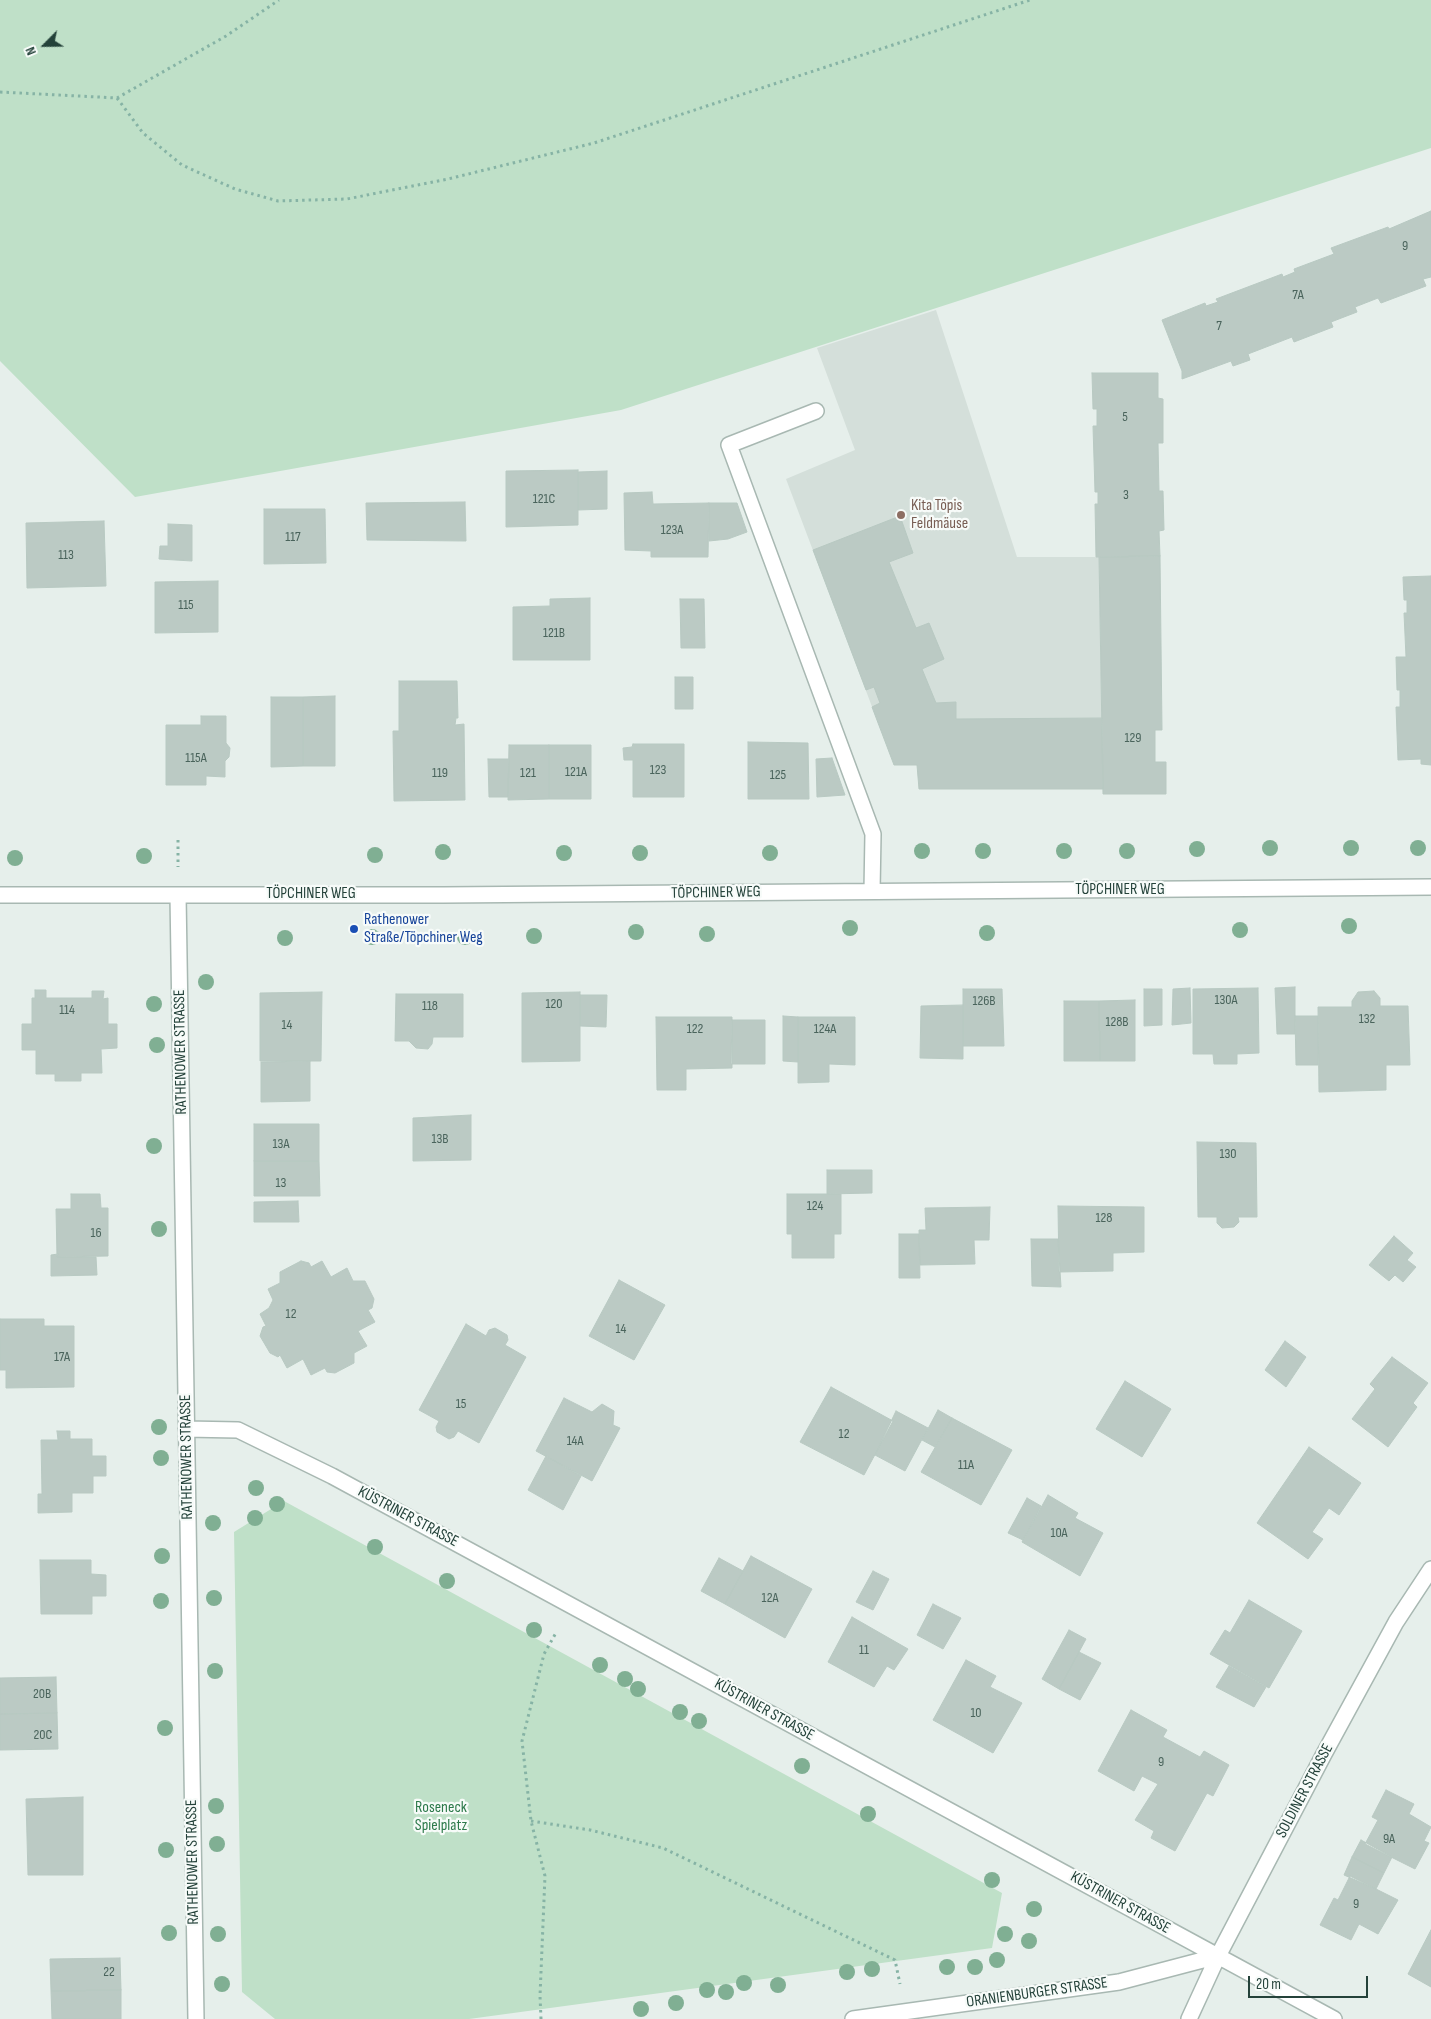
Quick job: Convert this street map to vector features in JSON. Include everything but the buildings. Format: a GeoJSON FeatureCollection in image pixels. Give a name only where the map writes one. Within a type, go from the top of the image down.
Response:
{"type":"FeatureCollection","features":[{"type":"Feature","properties":{"kind":"street"},"geometry":{"type":"LineString","coordinates":[[816,411],[729,445],[873,834],[872,891]]}},
{"type":"Feature","properties":{"kind":"street","name":"TÖPCHINER WEG"},"geometry":{"type":"LineString","coordinates":[[0,895],[1431,887]]}},
{"type":"Feature","properties":{"kind":"street","name":"RATHENOWER STRASSE"},"geometry":{"type":"LineString","coordinates":[[178,895],[196,2019]]}},
{"type":"Feature","properties":{"kind":"street","name":"KÜSTRINER STRASSE"},"geometry":{"type":"LineString","coordinates":[[186,1429],[238,1430],[332,1476],[1334,2019]]}},
{"type":"Feature","properties":{"kind":"street","name":"SOLDINER STRASSE"},"geometry":{"type":"LineString","coordinates":[[1189,2019],[1218,1956],[1396,1622],[1431,1569]]}},
{"type":"Feature","properties":{"kind":"street","name":"ORANIENBURGER STRASSE"},"geometry":{"type":"LineString","coordinates":[[853,2019],[1119,1982],[1218,1956]]}},
{"type":"Feature","properties":{"kind":"path"},"geometry":{"type":"LineString","coordinates":[[0,92],[117,98],[226,36],[279,0]]}},
{"type":"Feature","properties":{"kind":"path"},"geometry":{"type":"LineString","coordinates":[[117,98],[143,133],[182,165],[235,189],[278,201],[347,199],[448,179],[594,143],[1030,0]]}},
{"type":"Feature","properties":{"kind":"path"},"geometry":{"type":"LineString","coordinates":[[541,2019],[540,1996],[545,1876],[531,1821],[522,1741],[544,1654],[570,1605]]}},
{"type":"Feature","properties":{"kind":"path"},"geometry":{"type":"LineString","coordinates":[[531,1821],[590,1830],[663,1848],[895,1960],[906,2012]]}},
{"type":"Feature","properties":{"kind":"shaded area","name":"Kita Töpis Feldmäuse"},"geometry":{"type":"Polygon","coordinates":[[[936,310],[1017,557],[1099,557],[1103,789],[919,789],[917,765],[894,765],[786,479],[855,450],[817,348],[936,310]]]}},
{"type":"Feature","properties":{"kind":"green space"},"geometry":{"type":"Polygon","coordinates":[[[0,0],[1431,0],[1431,148],[621,410],[135,497],[0,361],[0,0]]]}},
{"type":"Feature","properties":{"kind":"green space","name":"Roseneck Spielplatz"},"geometry":{"type":"Polygon","coordinates":[[[284,1501],[1002,1893],[992,1948],[469,2019],[275,2019],[242,1992],[234,1532],[284,1501]]]}},
{"type":"Feature","properties":{"kind":"place","name":"Kita Töpis Feldmäuse"},"geometry":{"type":"Point","coordinates":[901,515]}},
{"type":"Feature","properties":{"kind":"place","name":"Rathenower Straße/Töpchiner Weg"},"geometry":{"type":"Point","coordinates":[354,929]}}]}
